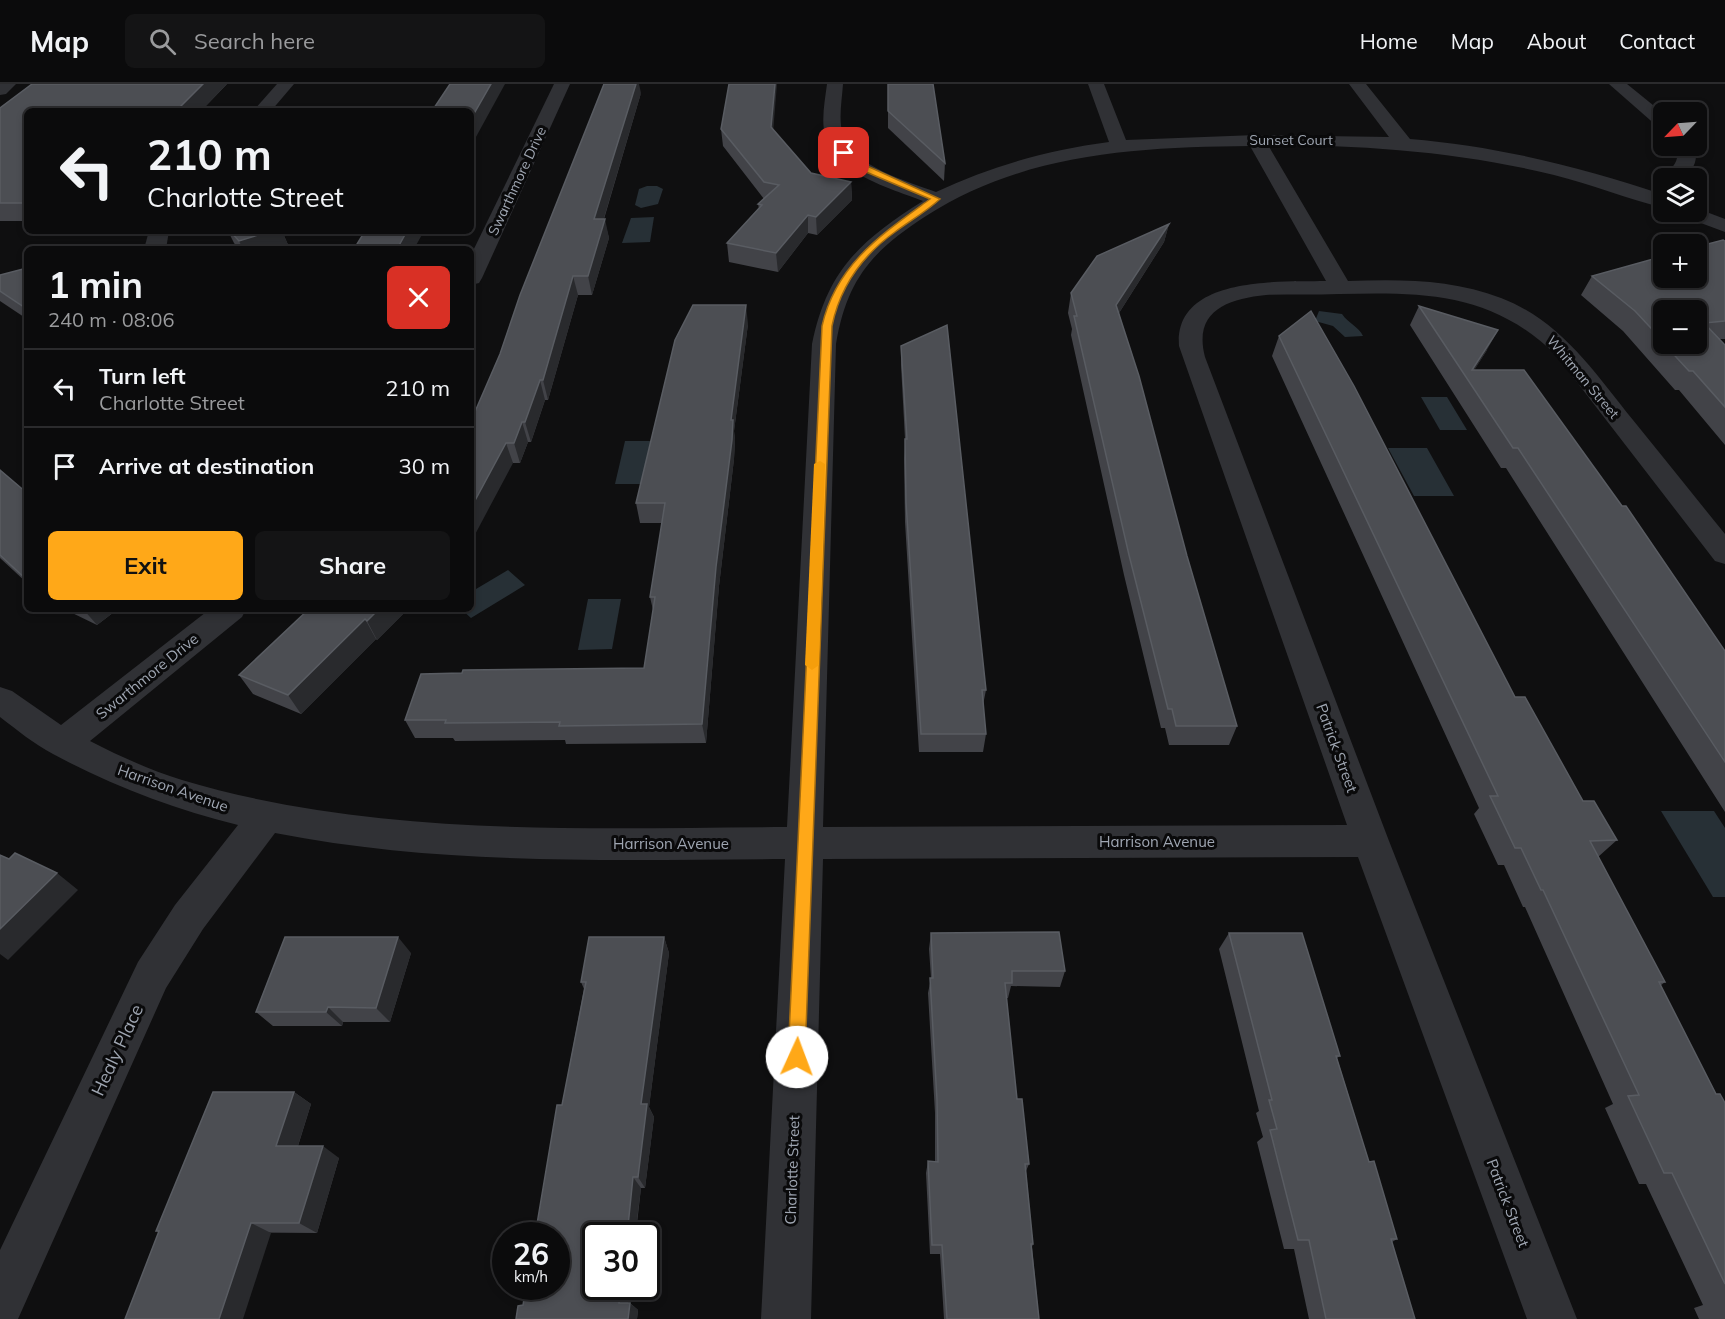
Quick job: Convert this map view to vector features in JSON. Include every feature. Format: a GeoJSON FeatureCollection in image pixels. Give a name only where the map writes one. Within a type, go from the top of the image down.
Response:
{"type":"FeatureCollection","features":[{"type":"Feature","properties":{"kind":"street"},"geometry":{"type":"LineString","coordinates":[[0,90],[8,84]]}},
{"type":"Feature","properties":{"kind":"street"},"geometry":{"type":"LineString","coordinates":[[265,108],[286,84]]}},
{"type":"Feature","properties":{"kind":"street","name":"Swarthmore Drive"},"geometry":{"type":"LineString","coordinates":[[474,272],[562,84]]}},
{"type":"Feature","properties":{"kind":"street"},"geometry":{"type":"LineString","coordinates":[[835,84],[835,139],[844,153],[862,167],[936,199]]}},
{"type":"Feature","properties":{"kind":"street"},"geometry":{"type":"LineString","coordinates":[[1095,84],[1119,144]]}},
{"type":"Feature","properties":{"kind":"street"},"geometry":{"type":"LineString","coordinates":[[1357,84],[1404,144]]}},
{"type":"Feature","properties":{"kind":"street"},"geometry":{"type":"LineString","coordinates":[[1617,84],[1653,114]]}},
{"type":"Feature","properties":{"kind":"street"},"geometry":{"type":"LineString","coordinates":[[1256,140],[1341,288]]}},
{"type":"Feature","properties":{"kind":"street","name":"Sunset Court"},"geometry":{"type":"LineString","coordinates":[[936,199],[975,181],[1028,162],[1083,149],[1168,141],[1256,140],[1359,140],[1404,144],[1518,162],[1653,194]]}},
{"type":"Feature","properties":{"kind":"street","name":"Charlotte Street"},"geometry":{"type":"LineString","coordinates":[[786,1319],[827,326],[832,304],[840,287],[860,260],[889,232],[936,199]]}},
{"type":"Feature","properties":{"kind":"street"},"geometry":{"type":"LineString","coordinates":[[1707,219],[1725,226]]}},
{"type":"Feature","properties":{"kind":"street","name":"Whitman Street"},"geometry":{"type":"LineString","coordinates":[[1341,288],[1423,289],[1461,294],[1491,302],[1535,325],[1564,350],[1725,554]]}},
{"type":"Feature","properties":{"kind":"street","name":"Patrick Street"},"geometry":{"type":"LineString","coordinates":[[1341,288],[1263,289],[1226,297],[1199,314],[1193,323],[1189,342],[1371,841],[1552,1319]]}},
{"type":"Feature","properties":{"kind":"street","name":"Swarthmore Drive"},"geometry":{"type":"LineString","coordinates":[[63,743],[227,612]]}},
{"type":"Feature","properties":{"kind":"street","name":"Harrison Avenue"},"geometry":{"type":"LineString","coordinates":[[0,700],[63,743],[115,769],[212,804],[267,816],[425,838],[545,844],[1371,841]]}},
{"type":"Feature","properties":{"kind":"street","name":"Healy Place"},"geometry":{"type":"LineString","coordinates":[[0,1304],[152,975],[189,917],[267,816]]}},
{"type":"Feature","properties":{"kind":"shaded area"},"geometry":{"type":"Polygon","coordinates":[[[657,186],[663,189],[658,204],[641,208],[635,205],[639,189],[657,186]]]}},
{"type":"Feature","properties":{"kind":"shaded area"},"geometry":{"type":"Polygon","coordinates":[[[654,217],[650,242],[622,243],[631,218],[654,217]]]}},
{"type":"Feature","properties":{"kind":"shaded area"},"geometry":{"type":"Polygon","coordinates":[[[1319,311],[1342,314],[1363,336],[1345,337],[1333,326],[1315,321],[1319,311]]]}},
{"type":"Feature","properties":{"kind":"shaded area"},"geometry":{"type":"Polygon","coordinates":[[[1421,397],[1447,397],[1467,430],[1440,430],[1421,397]]]}},
{"type":"Feature","properties":{"kind":"shaded area"},"geometry":{"type":"Polygon","coordinates":[[[625,441],[651,441],[641,484],[615,484],[625,441]]]}},
{"type":"Feature","properties":{"kind":"shaded area"},"geometry":{"type":"Polygon","coordinates":[[[1388,448],[1427,448],[1454,496],[1414,496],[1388,448]]]}},
{"type":"Feature","properties":{"kind":"shaded area"},"geometry":{"type":"Polygon","coordinates":[[[508,570],[525,585],[471,618],[464,612],[474,612],[474,590],[508,570]]]}},
{"type":"Feature","properties":{"kind":"shaded area"},"geometry":{"type":"Polygon","coordinates":[[[588,599],[621,599],[612,649],[578,650],[588,599]]]}},
{"type":"Feature","properties":{"kind":"shaded area"},"geometry":{"type":"Polygon","coordinates":[[[1661,811],[1714,811],[1725,828],[1725,897],[1713,897],[1661,811]]]}},
{"type":"Feature","properties":{"kind":"building"},"geometry":{"type":"Polygon","coordinates":[[[32,84],[203,84],[179,108],[24,108],[24,203],[0,203],[0,108],[32,84]]]}},
{"type":"Feature","properties":{"kind":"building"},"geometry":{"type":"Polygon","coordinates":[[[450,84],[491,84],[474,114],[474,108],[434,108],[450,84]]]}},
{"type":"Feature","properties":{"kind":"building"},"geometry":{"type":"Polygon","coordinates":[[[604,84],[636,84],[594,219],[605,219],[588,276],[573,276],[543,380],[540,380],[525,422],[522,422],[514,443],[506,443],[474,502],[474,414],[500,354],[520,295],[604,84]]]}},
{"type":"Feature","properties":{"kind":"building"},"geometry":{"type":"Polygon","coordinates":[[[729,84],[775,84],[771,127],[811,173],[851,182],[816,217],[808,215],[776,253],[727,243],[762,205],[758,204],[779,185],[764,182],[721,129],[729,84]]]}},
{"type":"Feature","properties":{"kind":"building"},"geometry":{"type":"Polygon","coordinates":[[[888,84],[933,84],[945,163],[888,111],[888,84]]]}},
{"type":"Feature","properties":{"kind":"building"},"geometry":{"type":"Polygon","coordinates":[[[1169,224],[1116,305],[1139,376],[1187,556],[1237,726],[1176,726],[1172,709],[1168,709],[1129,555],[1074,316],[1077,316],[1071,293],[1097,256],[1169,224]]]}},
{"type":"Feature","properties":{"kind":"building"},"geometry":{"type":"Polygon","coordinates":[[[233,234],[261,234],[239,241],[233,234]]]}},
{"type":"Feature","properties":{"kind":"building"},"geometry":{"type":"Polygon","coordinates":[[[363,234],[405,234],[399,246],[356,246],[363,234]]]}},
{"type":"Feature","properties":{"kind":"building"},"geometry":{"type":"Polygon","coordinates":[[[1725,241],[1725,321],[1707,323],[1707,300],[1653,300],[1653,330],[1635,311],[1592,276],[1653,259],[1653,288],[1707,288],[1707,244],[1725,241]]]}},
{"type":"Feature","properties":{"kind":"building"},"geometry":{"type":"Polygon","coordinates":[[[24,269],[24,307],[0,291],[0,275],[24,269]]]}},
{"type":"Feature","properties":{"kind":"building"},"geometry":{"type":"Polygon","coordinates":[[[693,305],[746,305],[731,420],[733,420],[732,440],[716,567],[702,724],[559,726],[560,722],[445,723],[446,720],[405,720],[421,674],[462,673],[463,670],[644,668],[655,597],[650,597],[665,503],[636,503],[675,340],[693,305]]]}},
{"type":"Feature","properties":{"kind":"building"},"geometry":{"type":"Polygon","coordinates":[[[1419,306],[1498,330],[1472,370],[1524,370],[1622,506],[1626,506],[1725,651],[1725,762],[1518,448],[1513,448],[1419,306]]]}},
{"type":"Feature","properties":{"kind":"building"},"geometry":{"type":"Polygon","coordinates":[[[1311,311],[1354,386],[1515,697],[1525,697],[1583,801],[1594,801],[1617,840],[1590,841],[1665,982],[1659,982],[1716,1094],[1720,1094],[1725,1103],[1725,1284],[1672,1173],[1664,1173],[1628,1096],[1639,1095],[1543,890],[1521,848],[1515,848],[1490,796],[1498,796],[1279,336],[1311,311]]]}},
{"type":"Feature","properties":{"kind":"building"},"geometry":{"type":"Polygon","coordinates":[[[947,325],[986,690],[982,690],[986,734],[921,734],[906,502],[905,439],[907,439],[901,346],[947,325]]]}},
{"type":"Feature","properties":{"kind":"building"},"geometry":{"type":"Polygon","coordinates":[[[1707,326],[1725,345],[1725,407],[1693,371],[1689,371],[1673,354],[1707,354],[1707,326]]]}},
{"type":"Feature","properties":{"kind":"building"},"geometry":{"type":"Polygon","coordinates":[[[0,470],[24,490],[24,577],[0,555],[0,470]]]}},
{"type":"Feature","properties":{"kind":"building"},"geometry":{"type":"Polygon","coordinates":[[[306,612],[376,612],[367,621],[365,619],[288,695],[239,675],[306,612]]]}},
{"type":"Feature","properties":{"kind":"building"},"geometry":{"type":"Polygon","coordinates":[[[15,853],[57,873],[0,929],[0,855],[9,859],[15,853]]]}},
{"type":"Feature","properties":{"kind":"building"},"geometry":{"type":"Polygon","coordinates":[[[1059,932],[1065,971],[1012,971],[1012,983],[1005,983],[1017,1099],[1022,1099],[1029,1164],[1025,1164],[1039,1319],[947,1319],[942,1245],[932,1245],[928,1161],[938,1162],[930,978],[933,978],[931,933],[1059,932]]]}},
{"type":"Feature","properties":{"kind":"building"},"geometry":{"type":"Polygon","coordinates":[[[1229,933],[1302,933],[1340,1056],[1336,1056],[1369,1162],[1374,1161],[1397,1239],[1391,1239],[1415,1319],[1326,1319],[1309,1240],[1298,1240],[1270,1130],[1277,1129],[1269,1100],[1272,1100],[1229,933]]]}},
{"type":"Feature","properties":{"kind":"building"},"geometry":{"type":"Polygon","coordinates":[[[285,937],[398,937],[376,1008],[328,1007],[326,1012],[256,1012],[285,937]]]}},
{"type":"Feature","properties":{"kind":"building"},"geometry":{"type":"Polygon","coordinates":[[[589,937],[664,937],[641,1104],[647,1104],[638,1177],[633,1177],[628,1222],[582,1222],[582,1300],[619,1300],[619,1303],[630,1303],[628,1319],[516,1319],[518,1306],[523,1305],[524,1300],[570,1300],[570,1222],[537,1222],[557,1105],[562,1105],[586,982],[581,982],[589,937]]]}},
{"type":"Feature","properties":{"kind":"building"},"geometry":{"type":"Polygon","coordinates":[[[213,1092],[294,1092],[276,1146],[323,1146],[299,1223],[251,1223],[219,1319],[125,1319],[159,1231],[156,1231],[213,1092]]]}},
{"type":"Feature","properties":{"kind":"slow traffic"},"geometry":{"type":"LineString","coordinates":[[812,665],[820,464]]}},
{"type":"Feature","properties":{"kind":"route"},"geometry":{"type":"LineString","coordinates":[[797,1057],[824,344],[832,304],[850,272],[889,232],[936,199],[862,167],[844,153]]}}]}
